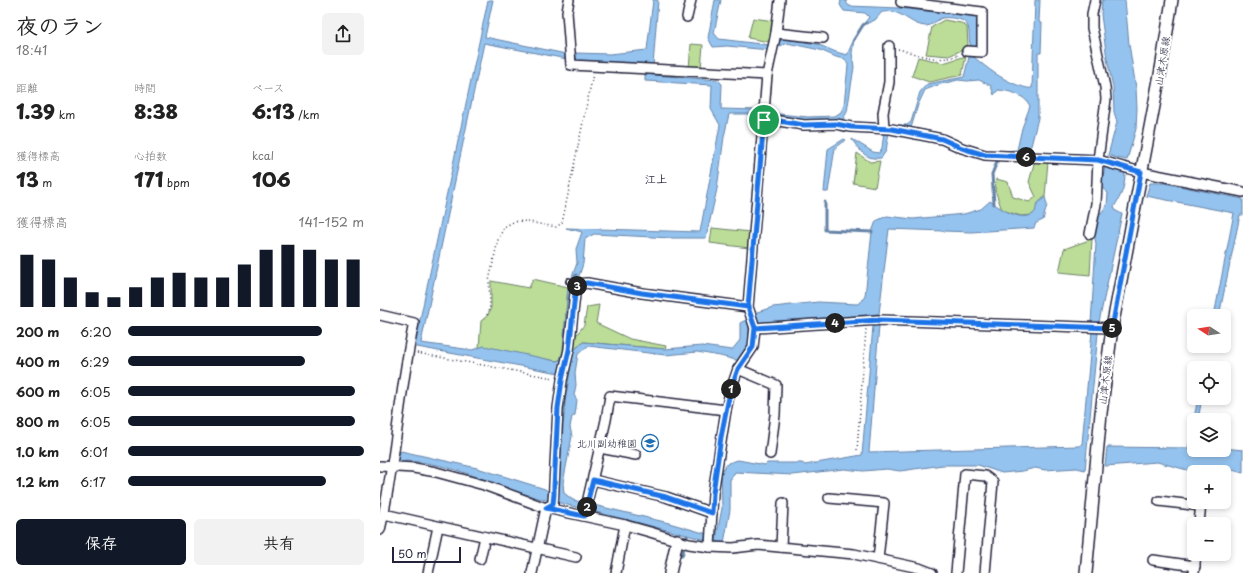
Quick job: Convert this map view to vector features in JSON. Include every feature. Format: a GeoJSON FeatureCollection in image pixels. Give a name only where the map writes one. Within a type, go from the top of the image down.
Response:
{"type":"FeatureCollection","features":[{"type":"Feature","properties":{"kind":"street"},"geometry":{"type":"LineString","coordinates":[[569,0],[568,12],[571,65],[767,75]]}},
{"type":"Feature","properties":{"kind":"street"},"geometry":{"type":"LineString","coordinates":[[687,17],[691,0]]}},
{"type":"Feature","properties":{"kind":"street"},"geometry":{"type":"LineString","coordinates":[[711,541],[713,493],[726,410],[730,392],[738,369],[753,347],[751,318],[767,75],[774,42],[780,0]]}},
{"type":"Feature","properties":{"kind":"street"},"geometry":{"type":"LineString","coordinates":[[902,0],[902,2],[982,12],[982,52],[971,51]]}},
{"type":"Feature","properties":{"kind":"street"},"geometry":{"type":"LineString","coordinates":[[1090,234],[1096,204],[1098,160],[1106,87],[1092,28],[1092,14],[1095,0]]}},
{"type":"Feature","properties":{"kind":"street","name":"山津木原線"},"geometry":{"type":"LineString","coordinates":[[1086,573],[1101,413],[1107,328],[1141,172],[1161,69],[1172,0]]}},
{"type":"Feature","properties":{"kind":"street"},"geometry":{"type":"LineString","coordinates":[[774,42],[823,38]]}},
{"type":"Feature","properties":{"kind":"street"},"geometry":{"type":"LineString","coordinates":[[888,129],[883,113],[889,82],[890,46]]}},
{"type":"Feature","properties":{"kind":"street"},"geometry":{"type":"LineString","coordinates":[[764,120],[804,125],[836,124],[851,127],[888,129],[942,139],[962,148],[985,155],[1098,160],[1141,172],[1243,192]]}},
{"type":"Feature","properties":{"kind":"street"},"geometry":{"type":"LineString","coordinates":[[532,573],[537,549],[554,494],[558,408],[562,380],[566,366],[575,294],[574,283],[587,283],[642,293],[751,318],[873,320],[1107,328]]}},
{"type":"Feature","properties":{"kind":"street"},"geometry":{"type":"LineString","coordinates":[[380,315],[414,322],[408,351],[393,464],[380,530]]}},
{"type":"Feature","properties":{"kind":"street"},"geometry":{"type":"LineString","coordinates":[[738,369],[776,385],[775,415],[770,454]]}},
{"type":"Feature","properties":{"kind":"street"},"geometry":{"type":"LineString","coordinates":[[585,515],[610,396],[726,410]]}},
{"type":"Feature","properties":{"kind":"street"},"geometry":{"type":"LineString","coordinates":[[600,448],[636,455]]}},
{"type":"Feature","properties":{"kind":"street"},"geometry":{"type":"LineString","coordinates":[[380,466],[393,464],[436,472],[484,485],[550,506],[625,525],[682,542],[711,541],[733,548],[758,545],[854,554],[919,568],[932,573]]}},
{"type":"Feature","properties":{"kind":"street"},"geometry":{"type":"LineString","coordinates":[[956,573],[965,474],[985,476],[993,482],[985,573]]}},
{"type":"Feature","properties":{"kind":"street"},"geometry":{"type":"LineString","coordinates":[[593,480],[666,497],[712,513]]}},
{"type":"Feature","properties":{"kind":"street"},"geometry":{"type":"LineString","coordinates":[[829,498],[884,503],[878,559]]}},
{"type":"Feature","properties":{"kind":"street"},"geometry":{"type":"LineString","coordinates":[[1159,501],[1187,503]]}},
{"type":"Feature","properties":{"kind":"street"},"geometry":{"type":"LineString","coordinates":[[781,547],[783,502]]}},
{"type":"Feature","properties":{"kind":"street"},"geometry":{"type":"LineString","coordinates":[[384,514],[576,557]]}},
{"type":"Feature","properties":{"kind":"street"},"geometry":{"type":"LineString","coordinates":[[616,573],[625,525]]}},
{"type":"Feature","properties":{"kind":"street"},"geometry":{"type":"LineString","coordinates":[[428,573],[438,527]]}},
{"type":"Feature","properties":{"kind":"street"},"geometry":{"type":"LineString","coordinates":[[480,559],[485,537]]}},
{"type":"Feature","properties":{"kind":"street"},"geometry":{"type":"LineString","coordinates":[[670,573],[682,542]]}},
{"type":"Feature","properties":{"kind":"street"},"geometry":{"type":"LineString","coordinates":[[1153,560],[1194,569]]}},
{"type":"Feature","properties":{"kind":"path"},"geometry":{"type":"LineString","coordinates":[[890,46],[933,59],[952,58],[971,51]]}},
{"type":"Feature","properties":{"kind":"path"},"geometry":{"type":"LineString","coordinates":[[486,315],[490,306],[489,281],[498,240],[504,227],[513,222],[523,221],[556,227],[562,223],[595,67]]}},
{"type":"Feature","properties":{"kind":"path"},"geometry":{"type":"LineString","coordinates":[[857,450],[873,320]]}},
{"type":"Feature","properties":{"kind":"path"},"geometry":{"type":"LineString","coordinates":[[408,351],[562,380]]}},
{"type":"Feature","properties":{"kind":"green space"},"geometry":{"type":"Polygon","coordinates":[[[753,18],[774,21],[769,42],[748,38],[753,18]]]}},
{"type":"Feature","properties":{"kind":"green space"},"geometry":{"type":"Polygon","coordinates":[[[944,20],[961,23],[967,27],[968,47],[949,56],[926,54],[932,27],[944,20]]]}},
{"type":"Feature","properties":{"kind":"green space"},"geometry":{"type":"Polygon","coordinates":[[[691,44],[703,45],[701,69],[689,68],[691,44]]]}},
{"type":"Feature","properties":{"kind":"green space"},"geometry":{"type":"Polygon","coordinates":[[[966,56],[962,75],[929,82],[912,76],[918,57],[943,63],[966,56]]]}},
{"type":"Feature","properties":{"kind":"green space"},"geometry":{"type":"Polygon","coordinates":[[[857,153],[870,162],[880,161],[875,187],[853,183],[857,153]]]}},
{"type":"Feature","properties":{"kind":"green space"},"geometry":{"type":"Polygon","coordinates":[[[1035,160],[1048,161],[1045,197],[1037,204],[1036,211],[1032,215],[1021,216],[1002,210],[995,190],[996,179],[1008,182],[1013,197],[1029,202],[1036,197],[1029,182],[1035,160]]]}},
{"type":"Feature","properties":{"kind":"green space"},"geometry":{"type":"Polygon","coordinates":[[[712,228],[751,232],[749,248],[710,243],[712,228]]]}},
{"type":"Feature","properties":{"kind":"green space"},"geometry":{"type":"Polygon","coordinates":[[[1092,239],[1090,275],[1059,272],[1064,249],[1092,239]]]}},
{"type":"Feature","properties":{"kind":"green space"},"geometry":{"type":"Polygon","coordinates":[[[533,279],[568,287],[563,351],[560,360],[556,361],[479,348],[481,321],[488,315],[491,307],[491,281],[529,288],[533,279]]]}},
{"type":"Feature","properties":{"kind":"green space"},"geometry":{"type":"Polygon","coordinates":[[[599,305],[596,323],[630,339],[666,346],[665,349],[583,342],[573,351],[574,338],[584,325],[587,307],[599,305]]]}},
{"type":"Feature","properties":{"kind":"water"},"geometry":{"type":"Polygon","coordinates":[[[488,0],[493,0],[485,37],[566,54],[567,59],[484,43],[421,343],[472,350],[484,346],[556,361],[560,360],[563,351],[568,287],[573,287],[562,368],[559,373],[417,347],[415,343],[488,0]]]}},
{"type":"Feature","properties":{"kind":"water"},"geometry":{"type":"Polygon","coordinates":[[[653,0],[658,0],[653,66],[646,64],[577,61],[575,53],[610,54],[647,50],[653,0]]]}},
{"type":"Feature","properties":{"kind":"water"},"geometry":{"type":"Polygon","coordinates":[[[715,0],[721,0],[714,33],[719,39],[769,45],[769,50],[727,46],[713,47],[708,38],[715,0]]]}},
{"type":"Feature","properties":{"kind":"water"},"geometry":{"type":"Polygon","coordinates":[[[841,0],[847,0],[846,2],[849,6],[899,8],[972,16],[977,19],[978,44],[973,49],[970,42],[968,27],[959,19],[942,18],[930,25],[925,26],[917,24],[894,12],[882,12],[875,20],[863,25],[869,17],[865,13],[844,11],[840,5],[841,0]]]}},
{"type":"Feature","properties":{"kind":"water"},"geometry":{"type":"Polygon","coordinates":[[[1035,0],[1040,0],[1039,22],[1042,23],[1041,53],[1038,53],[1038,118],[1031,146],[1023,153],[999,153],[1002,151],[1017,150],[1022,128],[1030,106],[1024,99],[1012,92],[998,90],[994,95],[991,86],[979,80],[958,80],[925,90],[918,105],[911,128],[887,125],[907,125],[911,122],[920,92],[927,84],[964,77],[969,57],[974,57],[994,73],[1017,85],[1032,88],[1035,0]]]}},
{"type":"Feature","properties":{"kind":"water"},"geometry":{"type":"Polygon","coordinates":[[[1102,0],[1125,0],[1129,44],[1136,88],[1137,108],[1136,129],[1127,160],[1108,155],[1117,122],[1114,112],[1113,87],[1107,59],[1101,15],[1102,0]]]}},
{"type":"Feature","properties":{"kind":"water"},"geometry":{"type":"Polygon","coordinates":[[[785,39],[817,44],[847,55],[854,39],[852,53],[854,67],[847,112],[842,121],[807,122],[760,114],[729,114],[724,137],[717,189],[706,238],[672,238],[594,234],[585,239],[583,264],[578,279],[572,277],[577,263],[576,249],[582,232],[566,228],[700,232],[720,125],[711,109],[712,85],[645,81],[645,73],[653,75],[718,80],[722,84],[721,109],[759,110],[770,113],[808,117],[835,116],[841,112],[844,105],[848,65],[845,59],[820,50],[787,43],[778,47],[779,41],[785,39]]]}},
{"type":"Feature","properties":{"kind":"water"},"geometry":{"type":"Polygon","coordinates":[[[884,132],[889,132],[886,151],[881,158],[871,158],[867,156],[852,140],[873,152],[879,153],[882,148],[884,132]]]}},
{"type":"Feature","properties":{"kind":"water"},"geometry":{"type":"Polygon","coordinates":[[[844,139],[846,140],[835,148],[828,192],[824,192],[828,149],[844,139]]]}},
{"type":"Feature","properties":{"kind":"water"},"geometry":{"type":"Polygon","coordinates":[[[1105,166],[1125,172],[1122,190],[1114,207],[1116,211],[1122,214],[1099,322],[1091,323],[1096,244],[1094,233],[1098,217],[1107,205],[1108,193],[1101,187],[1105,166]]]}},
{"type":"Feature","properties":{"kind":"water"},"geometry":{"type":"Polygon","coordinates":[[[1150,183],[1164,183],[1243,199],[1243,215],[1240,215],[1220,309],[1215,309],[1234,213],[1146,196],[1150,183]]]}},
{"type":"Feature","properties":{"kind":"water"},"geometry":{"type":"Polygon","coordinates":[[[1045,197],[1047,205],[1043,220],[1036,223],[1034,228],[971,232],[889,229],[879,314],[758,323],[755,318],[754,313],[773,307],[818,302],[857,304],[861,302],[865,296],[872,232],[876,221],[887,216],[913,219],[964,214],[981,209],[990,201],[1010,213],[1028,216],[1034,213],[1037,204],[1045,197]]]}},
{"type":"Feature","properties":{"kind":"water"},"geometry":{"type":"Polygon","coordinates":[[[748,319],[749,346],[740,361],[697,352],[666,355],[588,346],[578,354],[574,395],[577,400],[575,415],[572,417],[570,427],[572,436],[563,483],[564,493],[573,500],[669,523],[707,534],[706,540],[556,502],[565,402],[573,351],[583,342],[665,349],[702,346],[732,350],[740,340],[740,323],[748,319]]]}},
{"type":"Feature","properties":{"kind":"water"},"geometry":{"type":"Polygon","coordinates":[[[873,326],[879,326],[869,452],[1079,446],[1082,444],[1092,331],[1098,333],[1085,470],[1077,468],[1045,470],[1035,468],[1002,473],[978,465],[943,465],[900,471],[887,469],[863,471],[844,469],[793,475],[735,472],[730,480],[730,510],[724,543],[718,542],[716,539],[722,508],[721,472],[728,463],[738,460],[765,465],[767,463],[802,463],[805,465],[862,455],[873,326]]]}},
{"type":"Feature","properties":{"kind":"water"},"geometry":{"type":"Polygon","coordinates":[[[1197,405],[1201,405],[1199,413],[1195,413],[1197,405]]]}},
{"type":"Feature","properties":{"kind":"water"},"geometry":{"type":"Polygon","coordinates":[[[1107,447],[1187,448],[1187,457],[1231,457],[1231,449],[1243,450],[1243,473],[1231,470],[1231,465],[1187,465],[1187,470],[1157,462],[1105,466],[1107,447]]]}},
{"type":"Feature","properties":{"kind":"water"},"geometry":{"type":"Polygon","coordinates":[[[401,451],[477,468],[545,489],[551,494],[550,501],[531,496],[457,470],[419,462],[399,461],[398,456],[401,451]]]}},
{"type":"Feature","properties":{"kind":"waterway"},"geometry":{"type":"LineString","coordinates":[[853,41],[863,25],[866,23]]}},
{"type":"Feature","properties":{"kind":"waterway"},"geometry":{"type":"LineString","coordinates":[[994,204],[992,174],[999,157]]}},
{"type":"Feature","properties":{"kind":"waterway"},"geometry":{"type":"LineString","coordinates":[[825,202],[825,230],[872,232]]}},
{"type":"Feature","properties":{"kind":"waterway"},"geometry":{"type":"LineString","coordinates":[[570,290],[576,275]]}},
{"type":"Feature","properties":{"kind":"waterway"},"geometry":{"type":"LineString","coordinates":[[876,315],[876,325]]}},
{"type":"Feature","properties":{"kind":"waterway"},"geometry":{"type":"LineString","coordinates":[[682,556],[687,536]]}},
{"type":"Feature","properties":{"kind":"place","name":"北川副幼稚園"},"geometry":{"type":"Point","coordinates":[650,443]}},
{"type":"Feature","properties":{"kind":"district","name":"江上"},"geometry":{"type":"Point","coordinates":[656,179]}},
{"type":"Feature","properties":{"kind":"route"},"geometry":{"type":"LineString","coordinates":[[764,120],[748,307],[755,328],[753,347],[738,369],[730,392],[721,437],[713,493],[712,513],[666,497],[593,480],[584,516],[546,508],[553,504],[558,408],[562,380],[566,369],[575,294],[578,284],[587,283],[642,293],[748,307],[752,322],[755,328],[879,320],[1112,328],[1141,172],[1098,160],[985,155],[962,148],[942,139],[892,129],[851,127],[836,124],[804,125],[764,120]]}}]}
